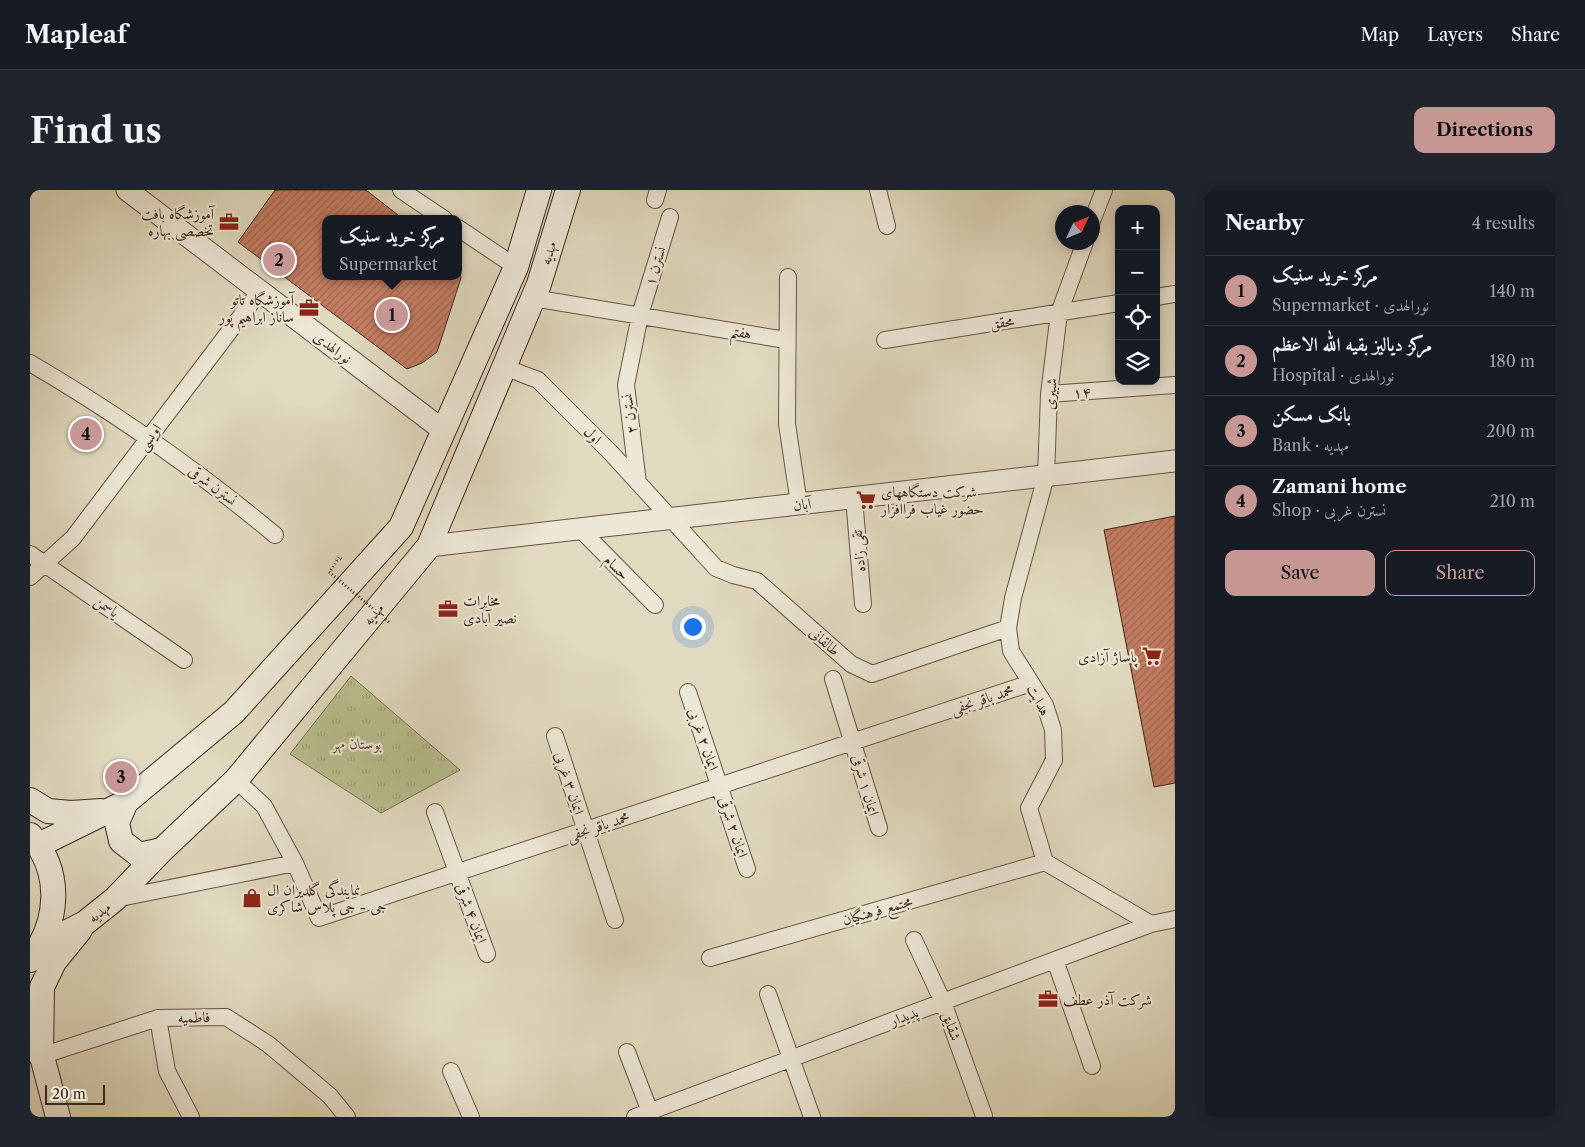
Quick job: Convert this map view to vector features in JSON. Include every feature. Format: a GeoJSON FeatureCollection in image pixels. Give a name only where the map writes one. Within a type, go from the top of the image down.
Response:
{"type":"FeatureCollection","features":[{"type":"Feature","properties":{"kind":"main road","name":"مهدیه"},"geometry":{"type":"LineString","coordinates":[[34,840],[118,806],[234,712],[401,527],[516,267],[539,190]]}},
{"type":"Feature","properties":{"kind":"main road","name":"مهدیه"},"geometry":{"type":"LineString","coordinates":[[36,952],[85,923],[115,899],[162,850],[236,780],[429,546],[533,298],[568,190]]}},
{"type":"Feature","properties":{"kind":"main road"},"geometry":{"type":"LineString","coordinates":[[30,800],[48,811],[71,813],[118,806],[117,823],[121,841],[139,855],[162,850]]}},
{"type":"Feature","properties":{"kind":"main road"},"geometry":{"type":"LineString","coordinates":[[34,840],[50,869],[54,895],[52,921],[36,952]]}},
{"type":"Feature","properties":{"kind":"main road"},"geometry":{"type":"LineString","coordinates":[[41,1056],[42,987],[54,962],[85,923]]}},
{"type":"Feature","properties":{"kind":"main road"},"geometry":{"type":"LineString","coordinates":[[30,991],[41,1056],[58,1117]]}},
{"type":"Feature","properties":{"kind":"street","name":"نورالهدی"},"geometry":{"type":"LineString","coordinates":[[127,190],[444,431]]}},
{"type":"Feature","properties":{"kind":"street"},"geometry":{"type":"LineString","coordinates":[[402,190],[438,215]]}},
{"type":"Feature","properties":{"kind":"street"},"geometry":{"type":"LineString","coordinates":[[878,190],[887,226]]}},
{"type":"Feature","properties":{"kind":"street"},"geometry":{"type":"LineString","coordinates":[[1098,205],[1104,190]]}},
{"type":"Feature","properties":{"kind":"street","name":"نسترن ۱"},"geometry":{"type":"LineString","coordinates":[[640,315],[670,217]]}},
{"type":"Feature","properties":{"kind":"street"},"geometry":{"type":"LineString","coordinates":[[462,231],[516,267]]}},
{"type":"Feature","properties":{"kind":"street","name":"شبیری"},"geometry":{"type":"LineString","coordinates":[[1046,476],[1049,394],[1059,313],[1082,250]]}},
{"type":"Feature","properties":{"kind":"street"},"geometry":{"type":"LineString","coordinates":[[788,277],[786,340],[787,424],[799,504]]}},
{"type":"Feature","properties":{"kind":"street","name":"اویسی"},"geometry":{"type":"LineString","coordinates":[[30,577],[73,538],[260,290]]}},
{"type":"Feature","properties":{"kind":"street"},"geometry":{"type":"LineString","coordinates":[[1160,296],[1175,294]]}},
{"type":"Feature","properties":{"kind":"street","name":"هفتم"},"geometry":{"type":"LineString","coordinates":[[533,298],[786,340]]}},
{"type":"Feature","properties":{"kind":"street","name":"محقق"},"geometry":{"type":"LineString","coordinates":[[885,340],[1115,304]]}},
{"type":"Feature","properties":{"kind":"street","name":"نسترن ۲"},"geometry":{"type":"LineString","coordinates":[[638,483],[626,386],[640,315]]}},
{"type":"Feature","properties":{"kind":"street","name":"نسترن شرقی"},"geometry":{"type":"LineString","coordinates":[[30,363],[93,400],[149,437],[275,535]]}},
{"type":"Feature","properties":{"kind":"street","name":"اول"},"geometry":{"type":"LineString","coordinates":[[504,367],[538,380],[638,483],[670,519]]}},
{"type":"Feature","properties":{"kind":"street","name":"۱۴"},"geometry":{"type":"LineString","coordinates":[[1049,394],[1175,385]]}},
{"type":"Feature","properties":{"kind":"street","name":"آبان"},"geometry":{"type":"LineString","coordinates":[[429,546],[1175,461]]}},
{"type":"Feature","properties":{"kind":"street","name":"هدایت"},"geometry":{"type":"LineString","coordinates":[[1045,862],[1029,808],[1054,760],[1054,730],[1045,705],[1011,651],[1008,628],[1013,598],[1046,476]]}},
{"type":"Feature","properties":{"kind":"street","name":"تقی زاده"},"geometry":{"type":"LineString","coordinates":[[854,498],[863,604]]}},
{"type":"Feature","properties":{"kind":"street","name":"طالقانی"},"geometry":{"type":"LineString","coordinates":[[670,519],[716,568],[757,581],[851,664],[872,674],[1008,628]]}},
{"type":"Feature","properties":{"kind":"street","name":"حسام"},"geometry":{"type":"LineString","coordinates":[[580,529],[655,605]]}},
{"type":"Feature","properties":{"kind":"street","name":"یاسمن"},"geometry":{"type":"LineString","coordinates":[[30,554],[184,660]]}},
{"type":"Feature","properties":{"kind":"street","name":"ایمان ۱ شرقی"},"geometry":{"type":"LineString","coordinates":[[833,679],[879,828]]}},
{"type":"Feature","properties":{"kind":"street","name":"محمد باقر نجفی"},"geometry":{"type":"LineString","coordinates":[[236,780],[264,806],[296,863],[319,918],[1031,683]]}},
{"type":"Feature","properties":{"kind":"street","name":"ایمان ۲ غربی"},"geometry":{"type":"LineString","coordinates":[[688,692],[720,785]]}},
{"type":"Feature","properties":{"kind":"street","name":"ایمان ۳ غربی"},"geometry":{"type":"LineString","coordinates":[[555,736],[615,920]]}},
{"type":"Feature","properties":{"kind":"street","name":"ایمان ۲ شرقی"},"geometry":{"type":"LineString","coordinates":[[720,785],[747,869]]}},
{"type":"Feature","properties":{"kind":"street","name":"ایمان ۴ شرقی"},"geometry":{"type":"LineString","coordinates":[[435,812],[487,954]]}},
{"type":"Feature","properties":{"kind":"street"},"geometry":{"type":"LineString","coordinates":[[1045,862],[1150,924]]}},
{"type":"Feature","properties":{"kind":"street","name":"مجتمع فرهنگیان"},"geometry":{"type":"LineString","coordinates":[[710,958],[1045,862]]}},
{"type":"Feature","properties":{"kind":"street"},"geometry":{"type":"LineString","coordinates":[[115,899],[296,863]]}},
{"type":"Feature","properties":{"kind":"street","name":"پدیدار"},"geometry":{"type":"LineString","coordinates":[[645,1115],[791,1058],[1150,924],[1175,919]]}},
{"type":"Feature","properties":{"kind":"street","name":"شقایق"},"geometry":{"type":"LineString","coordinates":[[914,940],[943,1002],[984,1116]]}},
{"type":"Feature","properties":{"kind":"street"},"geometry":{"type":"LineString","coordinates":[[1054,960],[1092,1066]]}},
{"type":"Feature","properties":{"kind":"street"},"geometry":{"type":"LineString","coordinates":[[768,994],[812,1117]]}},
{"type":"Feature","properties":{"kind":"street","name":"فاطمیه"},"geometry":{"type":"LineString","coordinates":[[41,1056],[158,1018],[226,1017],[268,1044],[330,1096],[347,1117]]}},
{"type":"Feature","properties":{"kind":"street"},"geometry":{"type":"LineString","coordinates":[[158,1018],[167,1071],[191,1117]]}},
{"type":"Feature","properties":{"kind":"street"},"geometry":{"type":"LineString","coordinates":[[627,1052],[645,1115]]}},
{"type":"Feature","properties":{"kind":"street"},"geometry":{"type":"LineString","coordinates":[[451,1071],[471,1117]]}},
{"type":"Feature","properties":{"kind":"path"},"geometry":{"type":"LineString","coordinates":[[339,557],[329,572],[390,623]]}},
{"type":"Feature","properties":{"kind":"green space","name":"بوستان مهر"},"geometry":{"type":"Polygon","coordinates":[[[351,676],[460,770],[381,813],[290,754],[351,676]]]}},
{"type":"Feature","properties":{"kind":"building"},"geometry":{"type":"Polygon","coordinates":[[[275,190],[366,190],[398,215],[322,215],[322,280],[460,280],[437,352],[422,363],[407,369],[238,242],[275,190]]]}},
{"type":"Feature","properties":{"kind":"building","name":"پاساژ آزادی"},"geometry":{"type":"Polygon","coordinates":[[[1175,516],[1175,783],[1154,787],[1104,530],[1175,516]]]}},
{"type":"Feature","properties":{"kind":"place","name":"آموزشگاه بافت تخصصی بهاره"},"geometry":{"type":"Point","coordinates":[229,222]}},
{"type":"Feature","properties":{"kind":"place","name":"مرکز دیالیز بقیه الله الاعظم"},"geometry":{"type":"Point","coordinates":[279,260]}},
{"type":"Feature","properties":{"kind":"place","name":"آموزشگاه تاتو ساناز ابراهيم پور"},"geometry":{"type":"Point","coordinates":[309,308]}},
{"type":"Feature","properties":{"kind":"place","name":"مرکز خرید سنیک"},"geometry":{"type":"Point","coordinates":[392,315]}},
{"type":"Feature","properties":{"kind":"place","name":"Zamani home"},"geometry":{"type":"Point","coordinates":[86,434]}},
{"type":"Feature","properties":{"kind":"place","name":"شرکت دستگاههای حضور غیاب فراافزار"},"geometry":{"type":"Point","coordinates":[866,500]}},
{"type":"Feature","properties":{"kind":"place","name":"مخابرات نصیر آبادی"},"geometry":{"type":"Point","coordinates":[448,609]}},
{"type":"Feature","properties":{"kind":"place","name":"پاساژ آزادی"},"geometry":{"type":"Point","coordinates":[1152,656]}},
{"type":"Feature","properties":{"kind":"place","name":"بانک مسکن"},"geometry":{"type":"Point","coordinates":[121,777]}},
{"type":"Feature","properties":{"kind":"place","name":"نمایندگی گلدیران ال جی - جی پلاس شاکری"},"geometry":{"type":"Point","coordinates":[252,898]}},
{"type":"Feature","properties":{"kind":"place","name":"شرکت آذر عطف"},"geometry":{"type":"Point","coordinates":[1048,999]}}]}
